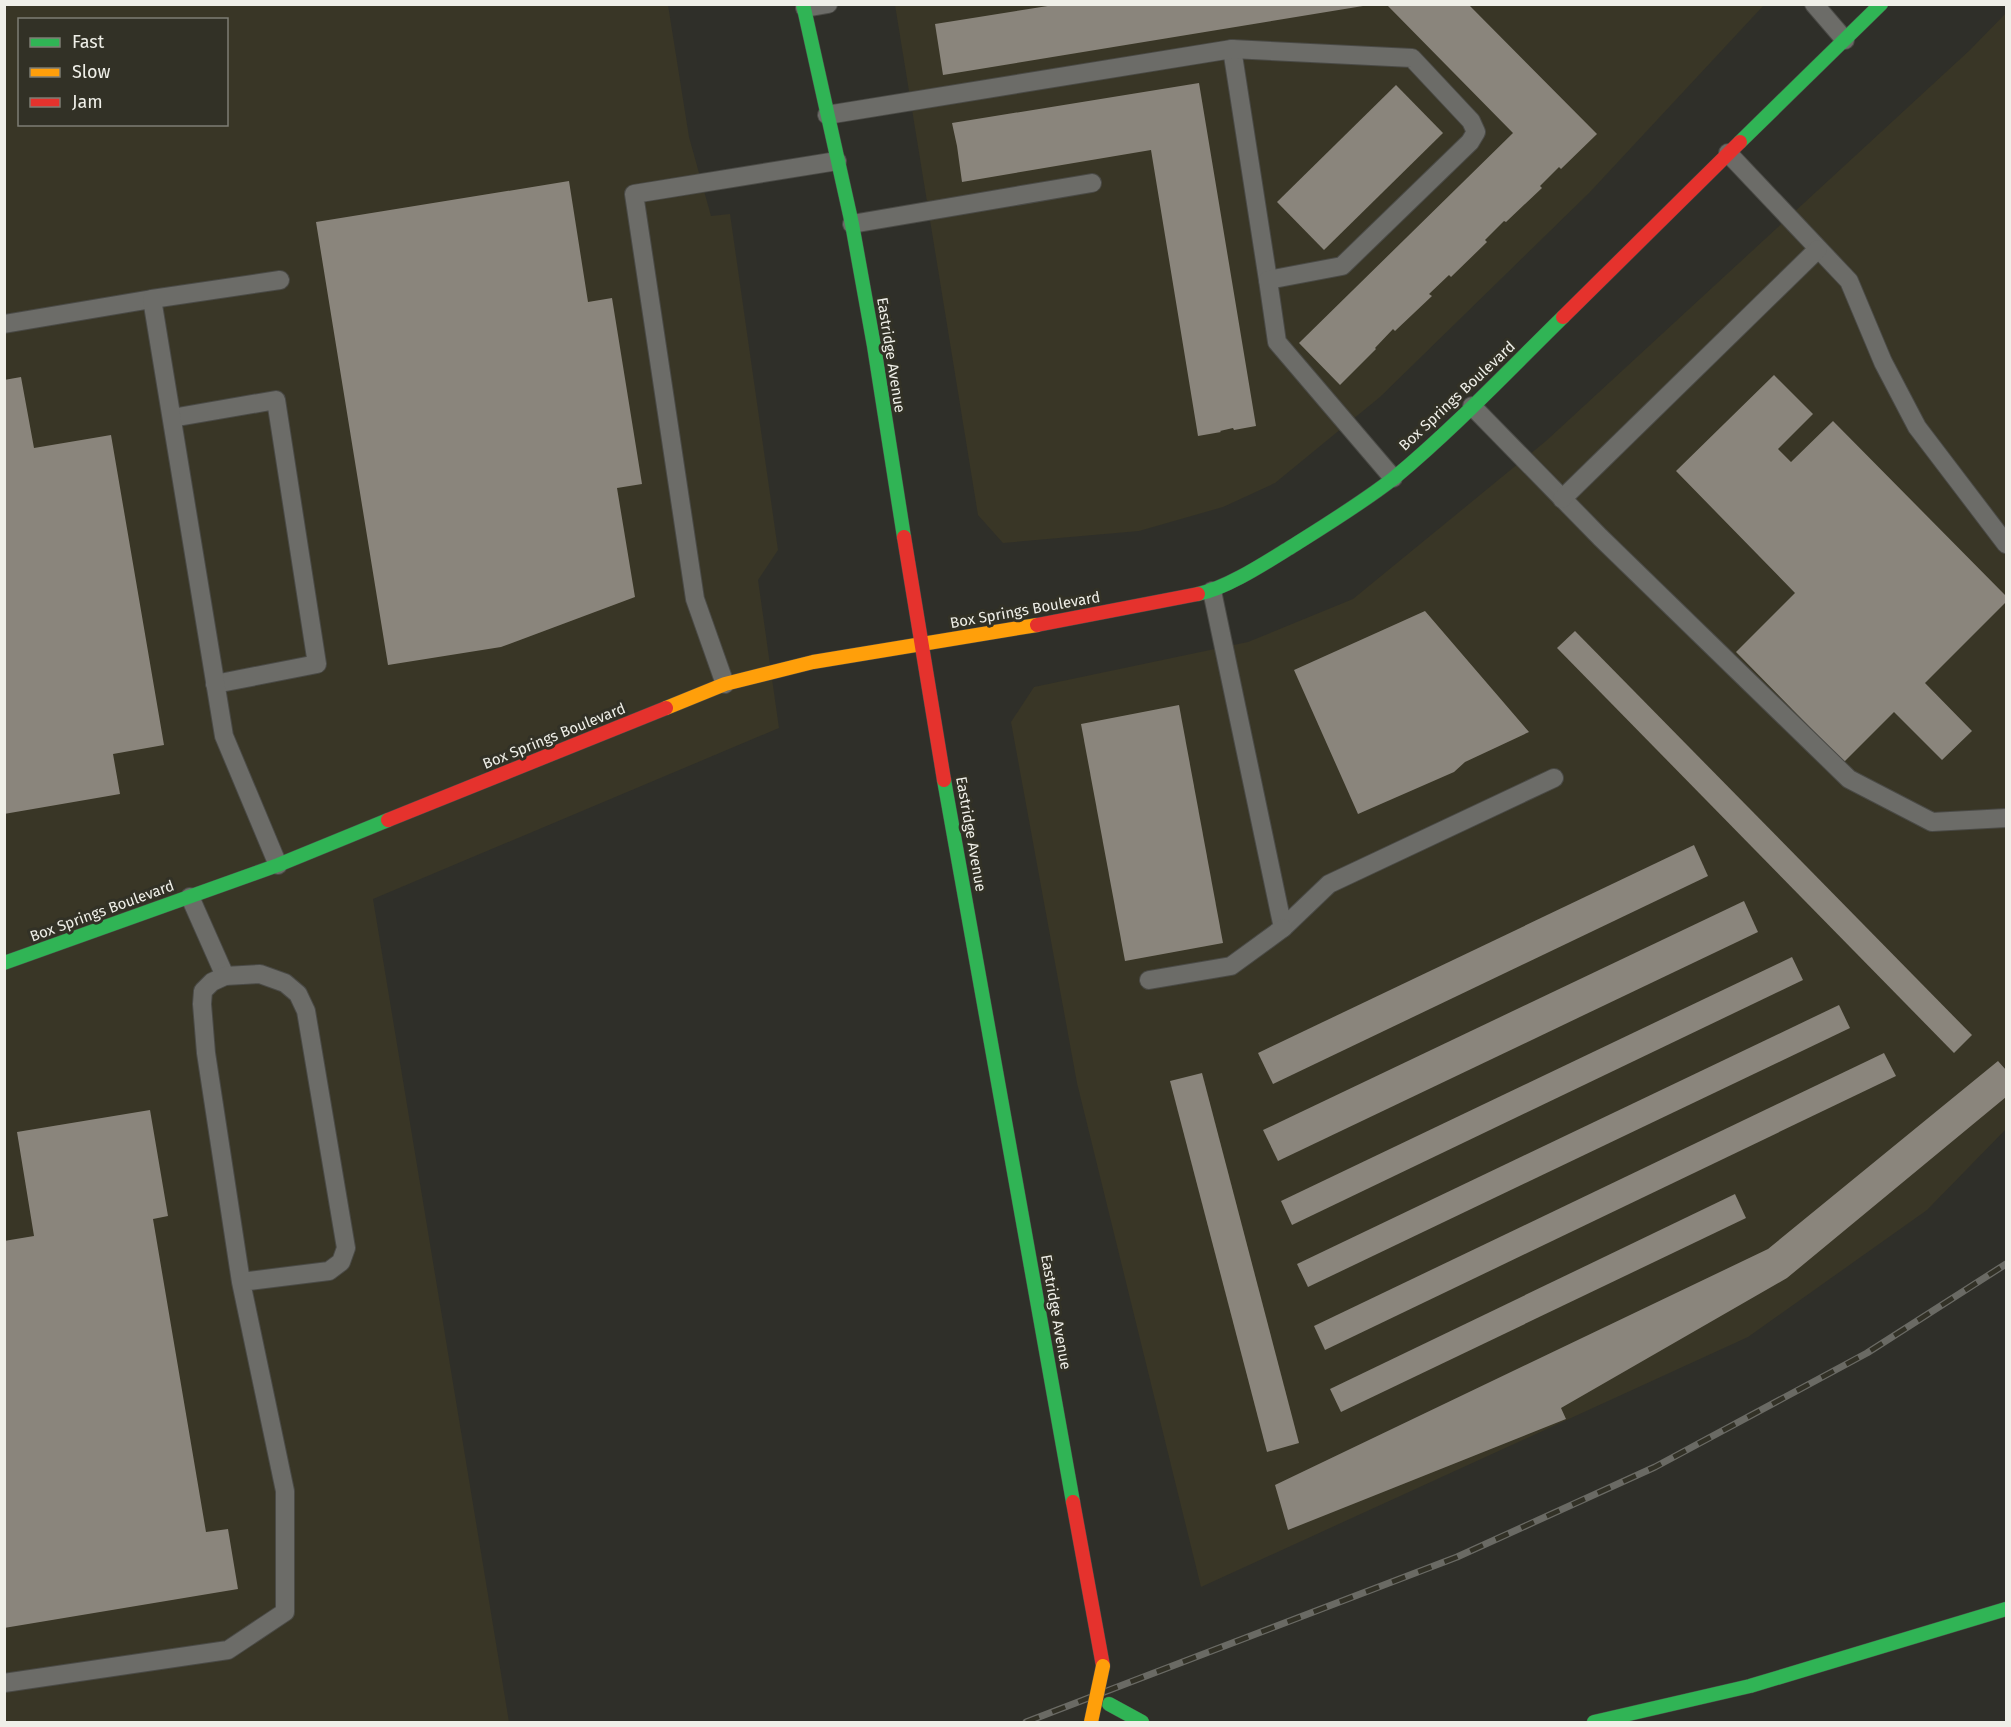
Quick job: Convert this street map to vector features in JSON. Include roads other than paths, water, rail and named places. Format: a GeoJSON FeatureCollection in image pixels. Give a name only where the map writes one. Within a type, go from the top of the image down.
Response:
{"type":"FeatureCollection","features":[{"type":"Feature","properties":{"kind":"main road","name":"Box Springs Boulevard"},"geometry":{"type":"LineString","coordinates":[[4,963],[278,865],[725,684],[813,662],[1028,627],[1212,591],[1275,557],[1394,478],[1472,406],[1881,4]]}},
{"type":"Feature","properties":{"kind":"main road","name":"Eastridge Avenue"},"geometry":{"type":"LineString","coordinates":[[804,6],[852,224],[981,993],[1090,1588],[1103,1666],[1091,1722]]}},
{"type":"Feature","properties":{"kind":"main road"},"geometry":{"type":"LineString","coordinates":[[1594,1722],[1750,1686],[2007,1609]]}},
{"type":"Feature","properties":{"kind":"main road"},"geometry":{"type":"LineString","coordinates":[[1690,1713],[1750,1686]]}},
{"type":"Feature","properties":{"kind":"main road"},"geometry":{"type":"LineString","coordinates":[[1113,1722],[1109,1704],[1142,1722]]}},
{"type":"Feature","properties":{"kind":"lane"},"geometry":{"type":"LineString","coordinates":[[804,6],[828,4]]}},
{"type":"Feature","properties":{"kind":"lane"},"geometry":{"type":"LineString","coordinates":[[1814,4],[1845,40]]}},
{"type":"Feature","properties":{"kind":"lane"},"geometry":{"type":"LineString","coordinates":[[827,114],[1232,49],[1412,58],[1471,121],[1476,132],[1470,142],[1342,266],[1268,280]]}},
{"type":"Feature","properties":{"kind":"lane"},"geometry":{"type":"LineString","coordinates":[[1232,49],[1277,342],[1394,478]]}},
{"type":"Feature","properties":{"kind":"lane"},"geometry":{"type":"LineString","coordinates":[[1728,153],[1849,281],[1883,362],[1917,427],[2007,543]]}},
{"type":"Feature","properties":{"kind":"lane"},"geometry":{"type":"LineString","coordinates":[[725,684],[695,598],[634,194],[837,161]]}},
{"type":"Feature","properties":{"kind":"lane"},"geometry":{"type":"LineString","coordinates":[[852,224],[1092,183]]}},
{"type":"Feature","properties":{"kind":"lane"},"geometry":{"type":"LineString","coordinates":[[1562,499],[1818,249]]}},
{"type":"Feature","properties":{"kind":"lane"},"geometry":{"type":"LineString","coordinates":[[4,324],[280,280]]}},
{"type":"Feature","properties":{"kind":"lane"},"geometry":{"type":"LineString","coordinates":[[152,299],[224,736],[278,865]]}},
{"type":"Feature","properties":{"kind":"lane"},"geometry":{"type":"LineString","coordinates":[[172,418],[276,400],[317,664],[215,684]]}},
{"type":"Feature","properties":{"kind":"lane"},"geometry":{"type":"LineString","coordinates":[[1472,406],[1562,499],[1849,779],[1932,822],[2007,818]]}},
{"type":"Feature","properties":{"kind":"lane"},"geometry":{"type":"LineString","coordinates":[[1212,591],[1283,928]]}},
{"type":"Feature","properties":{"kind":"lane"},"geometry":{"type":"LineString","coordinates":[[1149,980],[1231,966],[1283,928],[1329,884],[1554,778]]}},
{"type":"Feature","properties":{"kind":"lane"},"geometry":{"type":"LineString","coordinates":[[190,897],[225,976]]}},
{"type":"Feature","properties":{"kind":"lane"},"geometry":{"type":"LineString","coordinates":[[4,1683],[228,1650],[285,1612],[285,1491],[241,1282],[206,1053],[202,1004],[203,991],[212,982],[225,976],[260,974],[285,983],[298,994],[306,1011],[346,1248],[341,1262],[329,1271],[241,1282]]}},
{"type":"Feature","properties":{"kind":"railway"},"geometry":{"type":"LineString","coordinates":[[1026,1722],[1457,1557],[1655,1467],[1867,1353],[2006,1264]]}}]}
